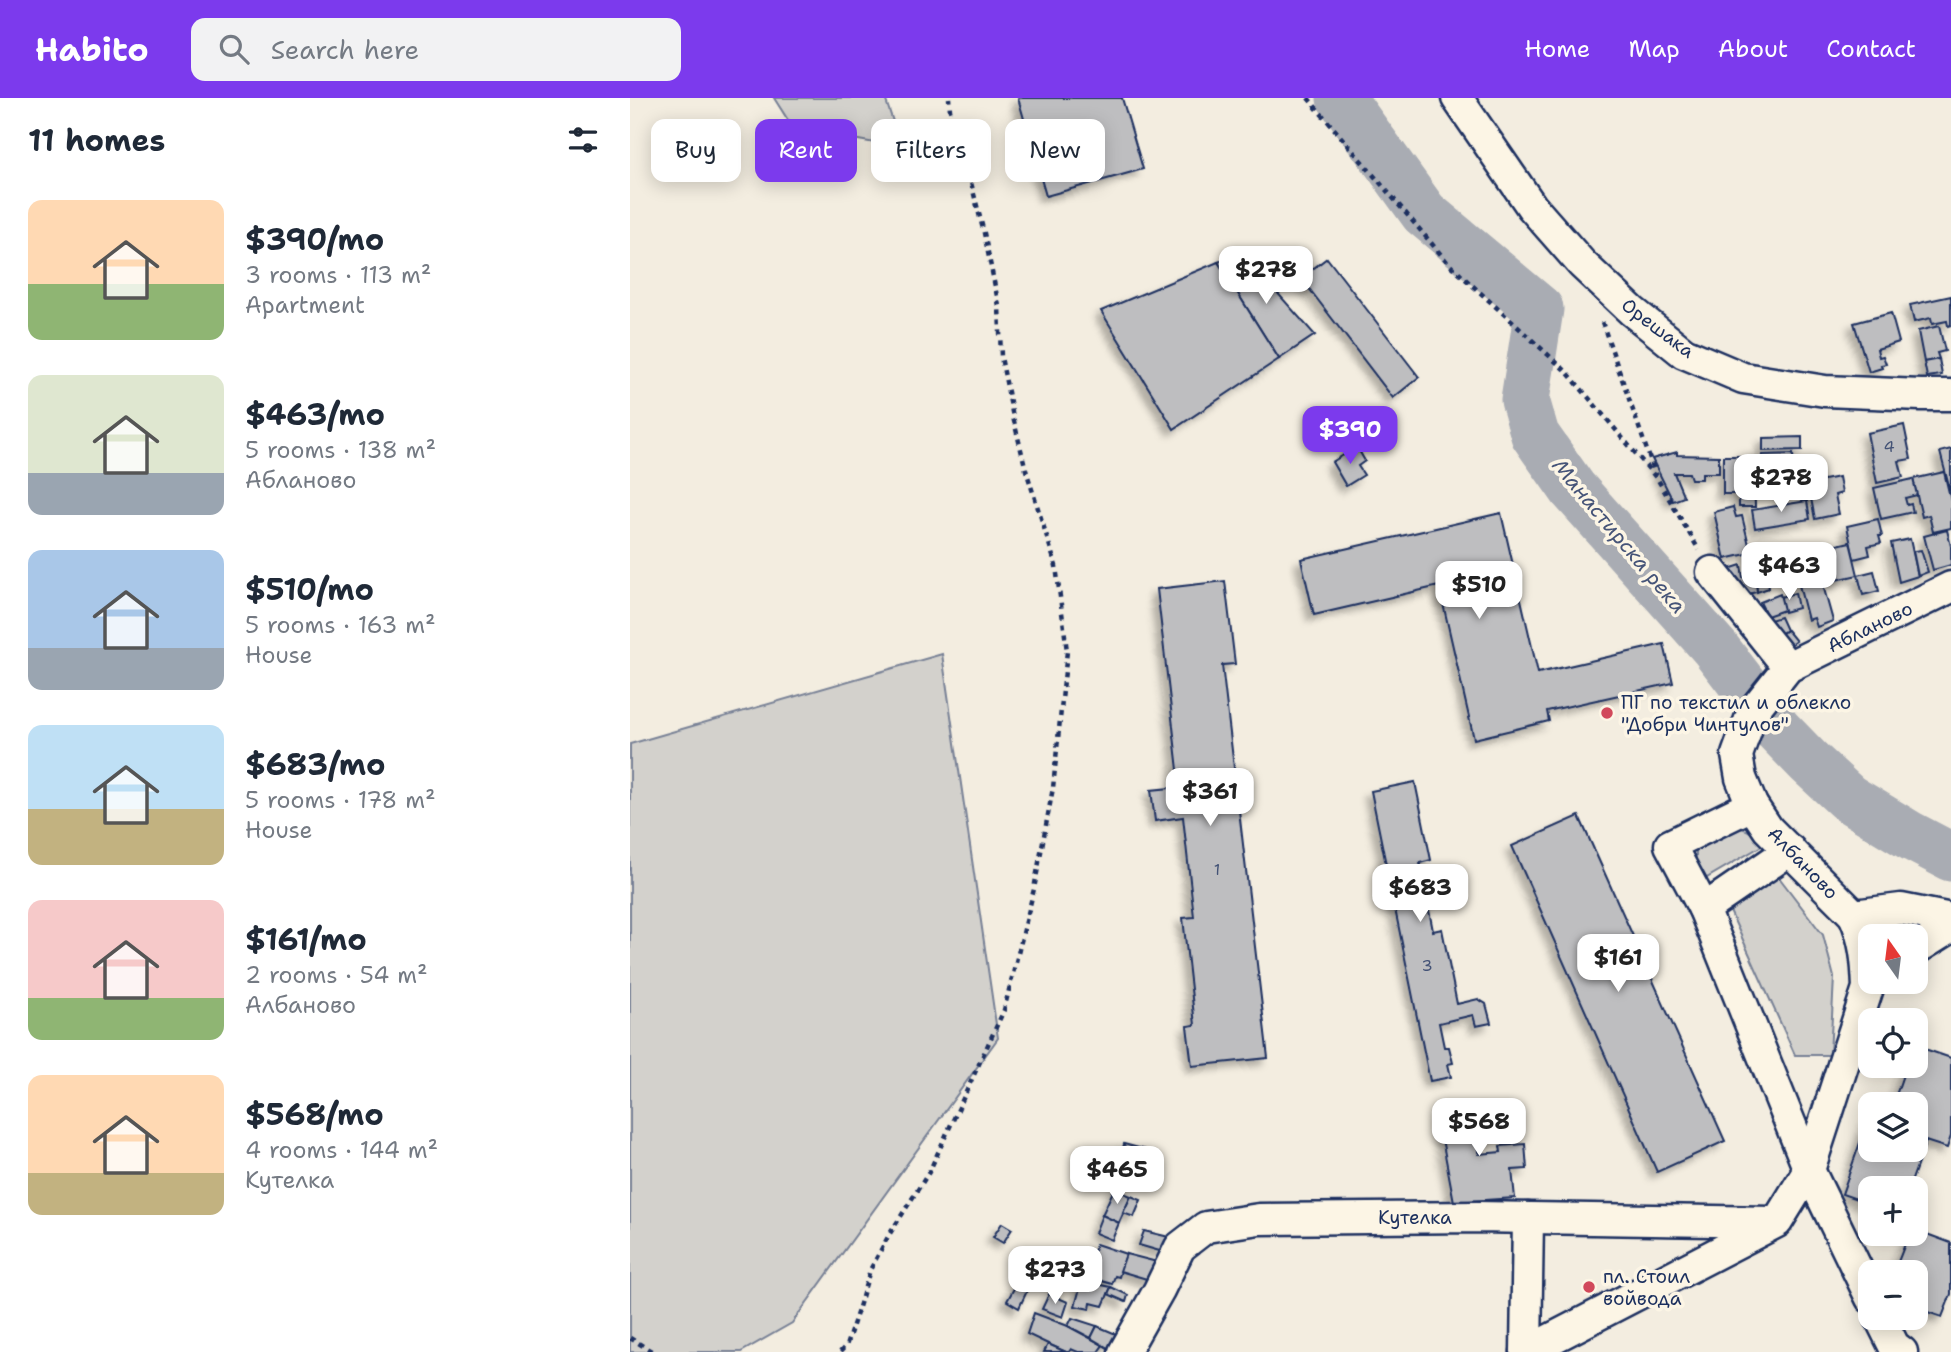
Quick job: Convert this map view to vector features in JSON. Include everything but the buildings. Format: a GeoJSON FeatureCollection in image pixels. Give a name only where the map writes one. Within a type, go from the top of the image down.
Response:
{"type":"FeatureCollection","features":[{"type":"Feature","properties":{"kind":"street","name":"Орешака"},"geometry":{"type":"LineString","coordinates":[[1457,98],[1532,207],[1574,254],[1632,311],[1684,353],[1743,378],[1825,391],[1951,395]]}},
{"type":"Feature","properties":{"kind":"street"},"geometry":{"type":"LineString","coordinates":[[1712,572],[1788,667]]}},
{"type":"Feature","properties":{"kind":"street","name":"Абланово"},"geometry":{"type":"LineString","coordinates":[[1788,667],[1951,587]]}},
{"type":"Feature","properties":{"kind":"street","name":"Албаново"},"geometry":{"type":"LineString","coordinates":[[1788,667],[1753,711],[1737,755],[1741,778],[1752,805],[1768,829],[1854,915],[1858,924]]}},
{"type":"Feature","properties":{"kind":"street"},"geometry":{"type":"LineString","coordinates":[[1752,805],[1670,845],[1704,909],[1809,1170],[1858,1271]]}},
{"type":"Feature","properties":{"kind":"street"},"geometry":{"type":"LineString","coordinates":[[1704,909],[1790,850]]}},
{"type":"Feature","properties":{"kind":"street"},"geometry":{"type":"LineString","coordinates":[[1854,915],[1901,909],[1951,919]]}},
{"type":"Feature","properties":{"kind":"street"},"geometry":{"type":"LineString","coordinates":[[1928,941],[1951,927]]}},
{"type":"Feature","properties":{"kind":"street"},"geometry":{"type":"LineString","coordinates":[[1528,1218],[1525,1352],[1777,1222],[1809,1170],[1869,994]]}},
{"type":"Feature","properties":{"kind":"street","name":"Кутелка"},"geometry":{"type":"LineString","coordinates":[[1124,1352],[1180,1247],[1206,1227],[1259,1219],[1528,1218],[1777,1222]]}},
{"type":"Feature","properties":{"kind":"street"},"geometry":{"type":"LineString","coordinates":[[1885,1330],[1893,1350]]}},
{"type":"Feature","properties":{"kind":"path"},"geometry":{"type":"LineString","coordinates":[[840,1352],[850,1333],[870,1270],[929,1172],[1004,1010],[1034,889],[1053,788],[1067,651],[1056,566],[1026,470],[1013,417],[1001,357],[999,306],[984,233],[949,98]]}},
{"type":"Feature","properties":{"kind":"path"},"geometry":{"type":"LineString","coordinates":[[1308,98],[1449,264],[1567,372],[1658,480],[1712,572]]}},
{"type":"Feature","properties":{"kind":"path"},"geometry":{"type":"LineString","coordinates":[[1600,315],[1658,480]]}},
{"type":"Feature","properties":{"kind":"path"},"geometry":{"type":"LineString","coordinates":[[630,1338],[653,1352]]}},
{"type":"Feature","properties":{"kind":"shaded area"},"geometry":{"type":"Polygon","coordinates":[[[774,98],[885,98],[892,119],[871,119],[871,142],[857,140],[857,119],[787,119],[774,98]]]}},
{"type":"Feature","properties":{"kind":"shaded area"},"geometry":{"type":"Polygon","coordinates":[[[942,654],[998,1038],[792,1323],[741,1352],[630,1352],[630,744],[942,654]]]}},
{"type":"Feature","properties":{"kind":"shaded area"},"geometry":{"type":"Polygon","coordinates":[[[1735,827],[1751,833],[1763,845],[1705,879],[1696,860],[1696,849],[1735,827]]]}},
{"type":"Feature","properties":{"kind":"shaded area"},"geometry":{"type":"Polygon","coordinates":[[[1778,876],[1823,935],[1834,977],[1830,1055],[1795,1055],[1729,909],[1778,876]]]}},
{"type":"Feature","properties":{"kind":"waterway","name":"Манастирска река"},"geometry":{"type":"LineString","coordinates":[[1341,98],[1424,213],[1539,309],[1525,400],[1535,435],[1573,489],[1715,648],[1777,729],[1809,762],[1848,798],[1951,857]]}},
{"type":"Feature","properties":{"kind":"place","name":"ПГ по текстил и облекло \"Добри Чинтулов\""},"geometry":{"type":"Point","coordinates":[1607,713]}},
{"type":"Feature","properties":{"kind":"place","name":"пл. Стоил войвода"},"geometry":{"type":"Point","coordinates":[1589,1287]}}]}
